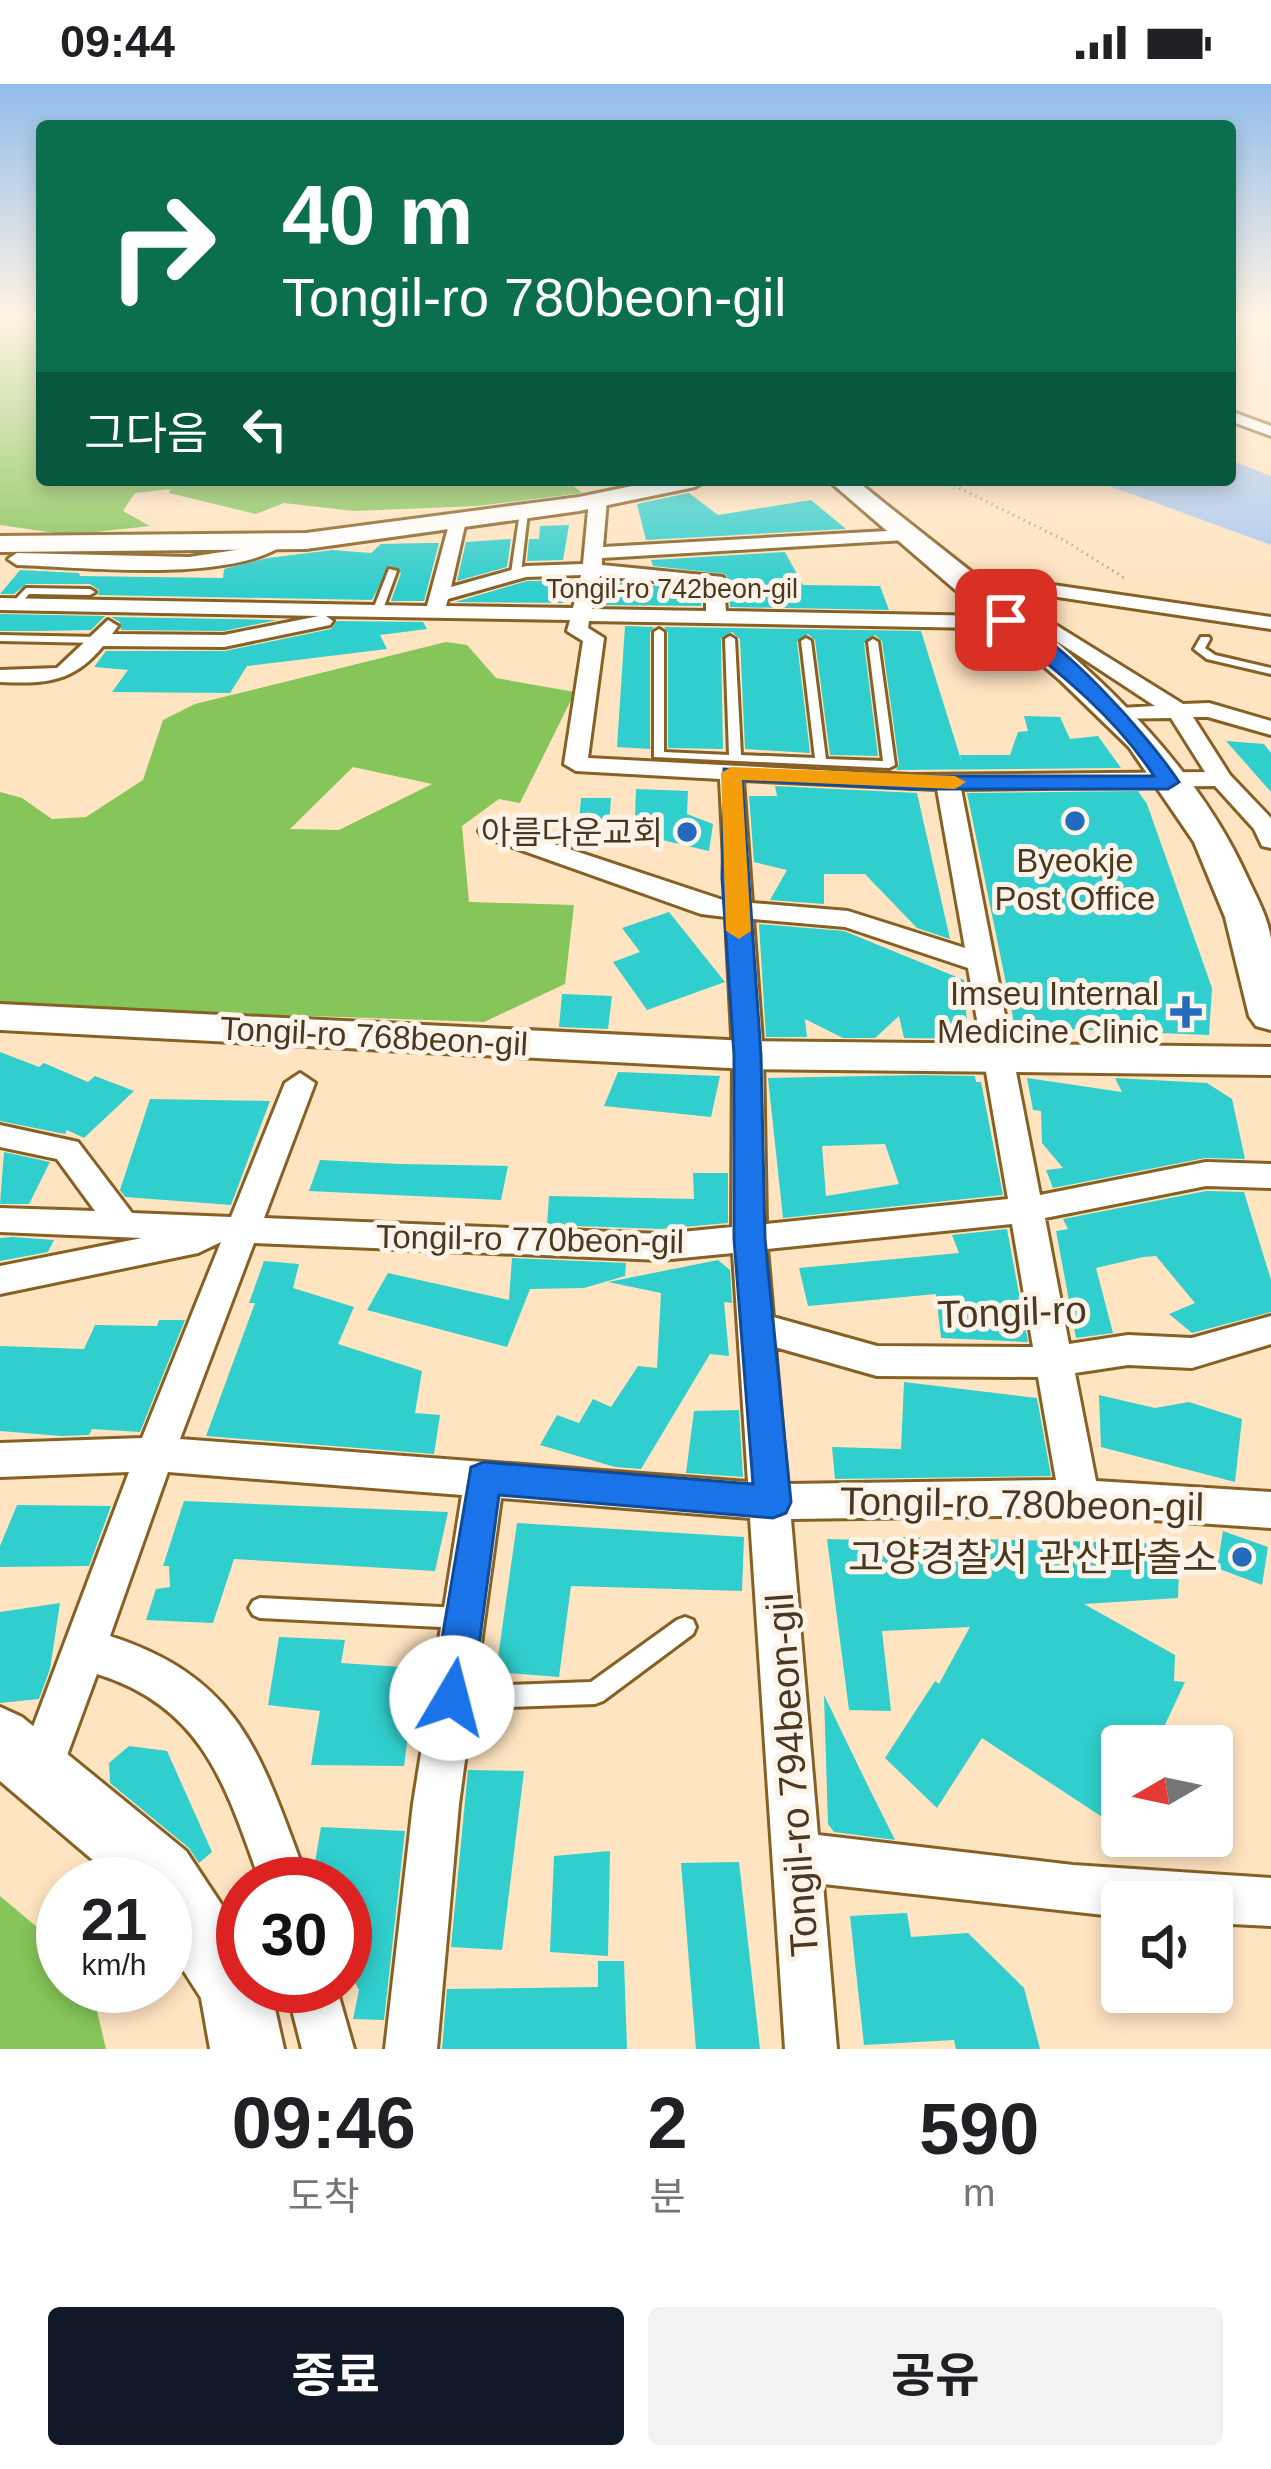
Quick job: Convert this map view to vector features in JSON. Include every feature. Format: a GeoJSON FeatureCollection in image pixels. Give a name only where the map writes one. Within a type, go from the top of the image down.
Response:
{"type":"FeatureCollection","features":[{"type":"Feature","properties":{"kind":"main road"},"geometry":{"type":"LineString","coordinates":[[849,486],[1072,674],[1141,740],[1213,842],[1245,917],[1271,1016]]}},
{"type":"Feature","properties":{"kind":"street"},"geometry":{"type":"LineString","coordinates":[[1236,418],[1271,430]]}},
{"type":"Feature","properties":{"kind":"street"},"geometry":{"type":"LineString","coordinates":[[7,544],[161,553],[457,521],[666,486]]}},
{"type":"Feature","properties":{"kind":"street"},"geometry":{"type":"LineString","coordinates":[[598,500],[592,561],[577,631],[595,638],[575,764],[877,772],[948,782],[1221,779]]}},
{"type":"Feature","properties":{"kind":"street"},"geometry":{"type":"LineString","coordinates":[[437,604],[457,521]]}},
{"type":"Feature","properties":{"kind":"street"},"geometry":{"type":"LineString","coordinates":[[437,604],[516,573],[592,561],[905,535]]}},
{"type":"Feature","properties":{"kind":"street"},"geometry":{"type":"LineString","coordinates":[[0,676],[52,678],[74,672],[161,553]]}},
{"type":"Feature","properties":{"kind":"street"},"geometry":{"type":"LineString","coordinates":[[592,561],[716,581],[716,615]]}},
{"type":"Feature","properties":{"kind":"street"},"geometry":{"type":"LineString","coordinates":[[951,576],[1271,623]]}},
{"type":"Feature","properties":{"kind":"street","name":"Tongil-ro 742beon-gil"},"geometry":{"type":"LineString","coordinates":[[7,604],[377,612],[437,604],[579,616],[1006,620]]}},
{"type":"Feature","properties":{"kind":"street","name":"Tongil-ro 742beon-gil"},"geometry":{"type":"LineString","coordinates":[[98,640],[224,641],[324,621],[338,611]]}},
{"type":"Feature","properties":{"kind":"street"},"geometry":{"type":"LineString","coordinates":[[1006,620],[1043,623],[1178,711],[1221,779],[1269,831]]}},
{"type":"Feature","properties":{"kind":"street"},"geometry":{"type":"LineString","coordinates":[[1112,714],[1209,710],[1271,728]]}},
{"type":"Feature","properties":{"kind":"street"},"geometry":{"type":"LineString","coordinates":[[733,766],[737,913],[748,1055],[749,1239],[773,1502]]}},
{"type":"Feature","properties":{"kind":"street"},"geometry":{"type":"LineString","coordinates":[[948,782],[1079,1497]]}},
{"type":"Feature","properties":{"kind":"street"},"geometry":{"type":"LineString","coordinates":[[491,831],[710,908],[848,920],[979,962]]}},
{"type":"Feature","properties":{"kind":"street","name":"Tongil-ro 768beon-gil"},"geometry":{"type":"LineString","coordinates":[[0,1017],[748,1055],[1271,1061]]}},
{"type":"Feature","properties":{"kind":"street"},"geometry":{"type":"LineString","coordinates":[[247,2049],[234,1986],[162,1875],[20,1756],[84,1649],[300,1083]]}},
{"type":"Feature","properties":{"kind":"street"},"geometry":{"type":"LineString","coordinates":[[0,1136],[67,1150],[123,1226]]}},
{"type":"Feature","properties":{"kind":"street","name":"Tongil-ro 770beon-gil"},"geometry":{"type":"LineString","coordinates":[[0,1220],[661,1247],[1025,1210],[1206,1174],[1271,1176]]}},
{"type":"Feature","properties":{"kind":"street"},"geometry":{"type":"LineString","coordinates":[[0,1280],[245,1231]]}},
{"type":"Feature","properties":{"kind":"street","name":"Tongil-ro"},"geometry":{"type":"LineString","coordinates":[[757,1327],[877,1361],[1053,1362],[1128,1350],[1192,1353],[1271,1330]]}},
{"type":"Feature","properties":{"kind":"street","name":"Tongil-ro 780beon-gil"},"geometry":{"type":"LineString","coordinates":[[0,1460],[155,1454],[773,1502],[1079,1497],[1271,1510]]}},
{"type":"Feature","properties":{"kind":"street"},"geometry":{"type":"LineString","coordinates":[[411,2049],[452,1698],[484,1478]]}},
{"type":"Feature","properties":{"kind":"street","name":"Tongil-ro 794beon-gil"},"geometry":{"type":"LineString","coordinates":[[773,1502],[811,2049]]}},
{"type":"Feature","properties":{"kind":"street"},"geometry":{"type":"LineString","coordinates":[[84,1649],[141,1666],[186,1695],[219,1732],[273,1857]]}},
{"type":"Feature","properties":{"kind":"street"},"geometry":{"type":"LineString","coordinates":[[798,1857],[1073,1888],[1271,1902]]}},
{"type":"Feature","properties":{"kind":"street"},"geometry":{"type":"LineString","coordinates":[[318,2013],[328,2049]]}},
{"type":"Feature","properties":{"kind":"lane"},"geometry":{"type":"LineString","coordinates":[[516,573],[524,512]]}},
{"type":"Feature","properties":{"kind":"lane"},"geometry":{"type":"LineString","coordinates":[[377,612],[392,571]]}},
{"type":"Feature","properties":{"kind":"lane"},"geometry":{"type":"LineString","coordinates":[[7,604],[26,591],[90,592]]}},
{"type":"Feature","properties":{"kind":"lane"},"geometry":{"type":"LineString","coordinates":[[659,632],[658,755],[733,766],[821,761],[877,772],[889,765],[873,642]]}},
{"type":"Feature","properties":{"kind":"lane"},"geometry":{"type":"LineString","coordinates":[[0,638],[98,640]]}},
{"type":"Feature","properties":{"kind":"lane"},"geometry":{"type":"LineString","coordinates":[[1205,638],[1199,649],[1211,657],[1271,671]]}},
{"type":"Feature","properties":{"kind":"lane"},"geometry":{"type":"LineString","coordinates":[[730,639],[733,766]]}},
{"type":"Feature","properties":{"kind":"lane"},"geometry":{"type":"LineString","coordinates":[[806,641],[821,761]]}},
{"type":"Feature","properties":{"kind":"lane"},"geometry":{"type":"LineString","coordinates":[[260,1608],[463,1618]]}},
{"type":"Feature","properties":{"kind":"lane"},"geometry":{"type":"LineString","coordinates":[[452,1698],[595,1693],[685,1628]]}},
{"type":"Feature","properties":{"kind":"path"},"geometry":{"type":"LineString","coordinates":[[955,486],[1064,540],[1143,588]]}},
{"type":"Feature","properties":{"kind":"green space"},"geometry":{"type":"Polygon","coordinates":[[[0,406],[36,406],[36,486],[573,486],[582,493],[477,506],[354,511],[284,503],[256,514],[169,493],[171,489],[135,493],[123,511],[150,526],[69,535],[0,525],[0,406]]]}},
{"type":"Feature","properties":{"kind":"green space"},"geometry":{"type":"Polygon","coordinates":[[[446,642],[467,645],[496,678],[575,692],[520,803],[499,799],[462,826],[469,902],[574,905],[565,984],[484,1022],[0,1005],[0,792],[22,798],[52,819],[86,817],[143,780],[163,720],[195,704],[446,642]],[[353,767],[290,829],[339,830],[432,784],[353,767]]]}},
{"type":"Feature","properties":{"kind":"green space"},"geometry":{"type":"Polygon","coordinates":[[[0,1896],[36,1926],[36,2013],[97,2013],[106,2049],[0,2049],[0,1896]]]}},
{"type":"Feature","properties":{"kind":"water"},"geometry":{"type":"Polygon","coordinates":[[[1236,462],[1271,476],[1271,545],[1109,486],[1236,486],[1236,462]]]}},
{"type":"Feature","properties":{"kind":"building"},"geometry":{"type":"Polygon","coordinates":[[[689,493],[718,515],[811,500],[846,529],[646,540],[637,504],[689,493]]]}},
{"type":"Feature","properties":{"kind":"building"},"geometry":{"type":"Polygon","coordinates":[[[569,525],[563,560],[527,561],[529,539],[539,539],[540,526],[569,525]]]}},
{"type":"Feature","properties":{"kind":"building"},"geometry":{"type":"Polygon","coordinates":[[[511,539],[507,567],[457,581],[466,542],[511,539]]]}},
{"type":"Feature","properties":{"kind":"building"},"geometry":{"type":"Polygon","coordinates":[[[439,543],[424,601],[391,601],[401,573],[390,565],[372,600],[98,595],[99,590],[90,584],[26,584],[14,594],[0,594],[20,570],[80,576],[223,578],[224,569],[268,558],[332,550],[371,553],[381,544],[439,543]]]}},
{"type":"Feature","properties":{"kind":"building"},"geometry":{"type":"Polygon","coordinates":[[[785,552],[803,585],[880,586],[889,610],[730,607],[726,574],[653,566],[651,560],[785,552]]]}},
{"type":"Feature","properties":{"kind":"building"},"geometry":{"type":"Polygon","coordinates":[[[575,580],[569,603],[455,602],[527,581],[575,580]]]}},
{"type":"Feature","properties":{"kind":"building"},"geometry":{"type":"Polygon","coordinates":[[[603,581],[701,590],[701,606],[598,605],[603,581]]]}},
{"type":"Feature","properties":{"kind":"building"},"geometry":{"type":"Polygon","coordinates":[[[0,614],[105,616],[91,630],[0,631],[0,614]]]}},
{"type":"Feature","properties":{"kind":"building"},"geometry":{"type":"Polygon","coordinates":[[[111,617],[277,620],[224,631],[121,630],[120,622],[111,617]]]}},
{"type":"Feature","properties":{"kind":"building"},"geometry":{"type":"Polygon","coordinates":[[[337,621],[423,622],[427,629],[380,635],[387,649],[247,666],[230,693],[112,692],[128,670],[94,667],[106,651],[225,651],[331,629],[337,621]]]}},
{"type":"Feature","properties":{"kind":"building"},"geometry":{"type":"Polygon","coordinates":[[[625,626],[654,627],[650,632],[650,749],[617,747],[625,626]]]}},
{"type":"Feature","properties":{"kind":"building"},"geometry":{"type":"Polygon","coordinates":[[[664,627],[921,631],[961,760],[960,755],[1010,755],[1018,732],[1028,731],[1024,716],[1060,717],[1070,739],[1098,736],[1121,768],[896,770],[899,764],[882,641],[875,635],[864,643],[878,756],[830,755],[815,640],[808,634],[797,642],[810,753],[745,749],[740,639],[732,632],[721,639],[723,749],[668,748],[668,632],[664,627]]]}},
{"type":"Feature","properties":{"kind":"building"},"geometry":{"type":"Polygon","coordinates":[[[1226,741],[1264,744],[1271,753],[1271,792],[1226,741]]]}},
{"type":"Feature","properties":{"kind":"building"},"geometry":{"type":"Polygon","coordinates":[[[775,786],[917,793],[950,939],[917,928],[865,874],[824,874],[824,904],[770,900],[787,870],[754,862],[749,796],[777,796],[775,786]]]}},
{"type":"Feature","properties":{"kind":"building"},"geometry":{"type":"Polygon","coordinates":[[[636,789],[688,791],[687,814],[713,824],[709,851],[662,840],[660,818],[635,818],[636,789]]]}},
{"type":"Feature","properties":{"kind":"building"},"geometry":{"type":"Polygon","coordinates":[[[1138,791],[1147,804],[1212,988],[1209,1035],[1015,1027],[967,793],[1138,791]]]}},
{"type":"Feature","properties":{"kind":"building"},"geometry":{"type":"Polygon","coordinates":[[[581,798],[611,798],[609,824],[579,823],[581,798]]]}},
{"type":"Feature","properties":{"kind":"building"},"geometry":{"type":"Polygon","coordinates":[[[669,912],[725,982],[647,1010],[613,962],[640,952],[622,928],[669,912]]]}},
{"type":"Feature","properties":{"kind":"building"},"geometry":{"type":"Polygon","coordinates":[[[759,924],[844,931],[964,980],[968,1039],[904,1038],[899,1016],[875,1038],[843,1038],[805,1019],[807,1037],[766,1037],[759,924]]]}},
{"type":"Feature","properties":{"kind":"building"},"geometry":{"type":"Polygon","coordinates":[[[562,994],[612,996],[608,1029],[559,1027],[562,994]]]}},
{"type":"Feature","properties":{"kind":"building"},"geometry":{"type":"Polygon","coordinates":[[[0,1052],[39,1067],[44,1063],[88,1082],[95,1076],[134,1091],[84,1138],[67,1130],[65,1134],[0,1121],[0,1052]]]}},
{"type":"Feature","properties":{"kind":"building"},"geometry":{"type":"Polygon","coordinates":[[[618,1072],[720,1076],[711,1117],[604,1106],[618,1072]]]}},
{"type":"Feature","properties":{"kind":"building"},"geometry":{"type":"Polygon","coordinates":[[[975,1076],[981,1082],[1003,1195],[783,1218],[768,1078],[975,1076]],[[885,1144],[822,1146],[826,1196],[899,1184],[885,1144]]]}},
{"type":"Feature","properties":{"kind":"building"},"geometry":{"type":"Polygon","coordinates":[[[1027,1078],[1122,1092],[1115,1078],[1207,1083],[1232,1099],[1245,1159],[1205,1158],[1053,1188],[1046,1170],[1063,1168],[1042,1143],[1041,1111],[1033,1110],[1027,1078]]]}},
{"type":"Feature","properties":{"kind":"building"},"geometry":{"type":"Polygon","coordinates":[[[150,1099],[270,1101],[231,1205],[125,1197],[120,1190],[150,1099]]]}},
{"type":"Feature","properties":{"kind":"building"},"geometry":{"type":"Polygon","coordinates":[[[4,1152],[50,1162],[29,1204],[0,1204],[4,1152]]]}},
{"type":"Feature","properties":{"kind":"building"},"geometry":{"type":"Polygon","coordinates":[[[320,1160],[508,1166],[501,1200],[309,1191],[320,1160]]]}},
{"type":"Feature","properties":{"kind":"building"},"geometry":{"type":"Polygon","coordinates":[[[693,1173],[728,1173],[728,1223],[661,1229],[547,1225],[549,1196],[694,1199],[693,1173]]]}},
{"type":"Feature","properties":{"kind":"building"},"geometry":{"type":"Polygon","coordinates":[[[1206,1191],[1244,1192],[1271,1280],[1271,1312],[1192,1333],[1169,1314],[1195,1303],[1156,1256],[1143,1257],[1096,1268],[1113,1333],[1076,1338],[1056,1231],[1068,1229],[1063,1219],[1206,1191]]]}},
{"type":"Feature","properties":{"kind":"building"},"geometry":{"type":"Polygon","coordinates":[[[1007,1229],[1028,1342],[941,1338],[936,1294],[808,1306],[799,1268],[959,1253],[952,1235],[1007,1229]]]}},
{"type":"Feature","properties":{"kind":"building"},"geometry":{"type":"Polygon","coordinates":[[[0,1238],[54,1240],[48,1252],[0,1261],[0,1238]]]}},
{"type":"Feature","properties":{"kind":"building"},"geometry":{"type":"Polygon","coordinates":[[[512,1258],[626,1263],[625,1276],[584,1288],[530,1289],[507,1347],[367,1310],[388,1273],[509,1300],[512,1258]]]}},
{"type":"Feature","properties":{"kind":"building"},"geometry":{"type":"Polygon","coordinates":[[[718,1260],[730,1270],[732,1303],[724,1302],[729,1356],[710,1354],[641,1469],[615,1467],[540,1445],[557,1415],[579,1423],[593,1399],[611,1407],[638,1366],[657,1368],[661,1293],[608,1282],[718,1260]]]}},
{"type":"Feature","properties":{"kind":"building"},"geometry":{"type":"Polygon","coordinates":[[[264,1261],[299,1264],[293,1288],[354,1307],[338,1344],[422,1371],[415,1413],[440,1415],[434,1454],[206,1436],[255,1303],[249,1303],[264,1261]]]}},
{"type":"Feature","properties":{"kind":"building"},"geometry":{"type":"Polygon","coordinates":[[[159,1320],[185,1320],[140,1432],[92,1429],[89,1435],[61,1436],[0,1431],[0,1346],[84,1349],[95,1325],[157,1326],[159,1320]]]}},
{"type":"Feature","properties":{"kind":"building"},"geometry":{"type":"Polygon","coordinates":[[[904,1382],[1037,1398],[1051,1476],[835,1479],[832,1447],[901,1449],[904,1382]]]}},
{"type":"Feature","properties":{"kind":"building"},"geometry":{"type":"Polygon","coordinates":[[[1099,1395],[1155,1408],[1189,1402],[1242,1419],[1235,1482],[1101,1447],[1099,1395]]]}},
{"type":"Feature","properties":{"kind":"building"},"geometry":{"type":"Polygon","coordinates":[[[739,1410],[743,1477],[686,1473],[694,1411],[739,1410]]]}},
{"type":"Feature","properties":{"kind":"building"},"geometry":{"type":"Polygon","coordinates":[[[184,1501],[448,1512],[435,1571],[234,1559],[213,1623],[146,1620],[156,1589],[170,1587],[169,1566],[163,1566],[184,1501]]]}},
{"type":"Feature","properties":{"kind":"building"},"geometry":{"type":"Polygon","coordinates":[[[17,1505],[111,1506],[89,1566],[0,1567],[0,1546],[17,1505]]]}},
{"type":"Feature","properties":{"kind":"building"},"geometry":{"type":"Polygon","coordinates":[[[517,1523],[744,1537],[742,1591],[571,1586],[559,1677],[496,1672],[517,1523]]]}},
{"type":"Feature","properties":{"kind":"building","name":"고양경찰서 관산파출소"},"geometry":{"type":"Polygon","coordinates":[[[1223,1531],[1268,1547],[1262,1585],[1217,1568],[1223,1531]]]}},
{"type":"Feature","properties":{"kind":"building"},"geometry":{"type":"Polygon","coordinates":[[[894,1537],[1180,1544],[1178,1598],[1084,1604],[1175,1655],[1174,1681],[1185,1682],[1165,1725],[1101,1725],[1101,1816],[982,1738],[937,1808],[885,1758],[935,1681],[939,1684],[970,1627],[882,1631],[891,1711],[849,1710],[827,1539],[895,1541],[894,1537]]]}},
{"type":"Feature","properties":{"kind":"building"},"geometry":{"type":"Polygon","coordinates":[[[60,1603],[50,1669],[39,1699],[0,1703],[0,1612],[60,1603]]]}},
{"type":"Feature","properties":{"kind":"building"},"geometry":{"type":"Polygon","coordinates":[[[279,1637],[345,1640],[341,1663],[417,1668],[404,1766],[311,1765],[320,1711],[268,1705],[279,1637]]]}},
{"type":"Feature","properties":{"kind":"building"},"geometry":{"type":"Polygon","coordinates":[[[824,1695],[895,1840],[834,1832],[828,1824],[824,1695]]]}},
{"type":"Feature","properties":{"kind":"building"},"geometry":{"type":"Polygon","coordinates":[[[129,1746],[167,1751],[212,1852],[199,1863],[189,1848],[110,1783],[109,1763],[129,1746]]]}},
{"type":"Feature","properties":{"kind":"building"},"geometry":{"type":"Polygon","coordinates":[[[468,1770],[524,1771],[502,1950],[451,1947],[468,1770]]]}},
{"type":"Feature","properties":{"kind":"building"},"geometry":{"type":"Polygon","coordinates":[[[321,1827],[405,1831],[384,2020],[353,2019],[354,2013],[372,2013],[372,1857],[316,1857],[321,1827]]]}},
{"type":"Feature","properties":{"kind":"building"},"geometry":{"type":"Polygon","coordinates":[[[610,1851],[608,1956],[550,1952],[554,1856],[610,1851]]]}},
{"type":"Feature","properties":{"kind":"building"},"geometry":{"type":"Polygon","coordinates":[[[739,1862],[760,2049],[696,2049],[681,1863],[739,1862]]]}},
{"type":"Feature","properties":{"kind":"building"},"geometry":{"type":"Polygon","coordinates":[[[907,1913],[911,1937],[968,1933],[1024,1988],[1040,2049],[956,2049],[954,2040],[864,2045],[850,1916],[907,1913]]]}},
{"type":"Feature","properties":{"kind":"building"},"geometry":{"type":"Polygon","coordinates":[[[598,1961],[624,1961],[627,2049],[442,2049],[447,1989],[598,1987],[598,1961]]]}},
{"type":"Feature","properties":{"kind":"slow traffic"},"geometry":{"type":"LineString","coordinates":[[739,931],[731,773],[955,782]]}},
{"type":"Feature","properties":{"kind":"place","name":"Byeokje Post Office"},"geometry":{"type":"Point","coordinates":[1075,821]}},
{"type":"Feature","properties":{"kind":"place","name":"아름다운교회"},"geometry":{"type":"Point","coordinates":[687,832]}},
{"type":"Feature","properties":{"kind":"place","name":"Imseu Internal Medicine Clinic"},"geometry":{"type":"Point","coordinates":[1186,1012]}},
{"type":"Feature","properties":{"kind":"place","name":"고양경찰서 관산파출소"},"geometry":{"type":"Point","coordinates":[1242,1557]}},
{"type":"Feature","properties":{"kind":"route"},"geometry":{"type":"LineString","coordinates":[[452,1698],[484,1478],[773,1502],[749,1239],[748,1055],[731,773],[911,782],[1168,782],[1141,740],[1006,620]]}}]}
